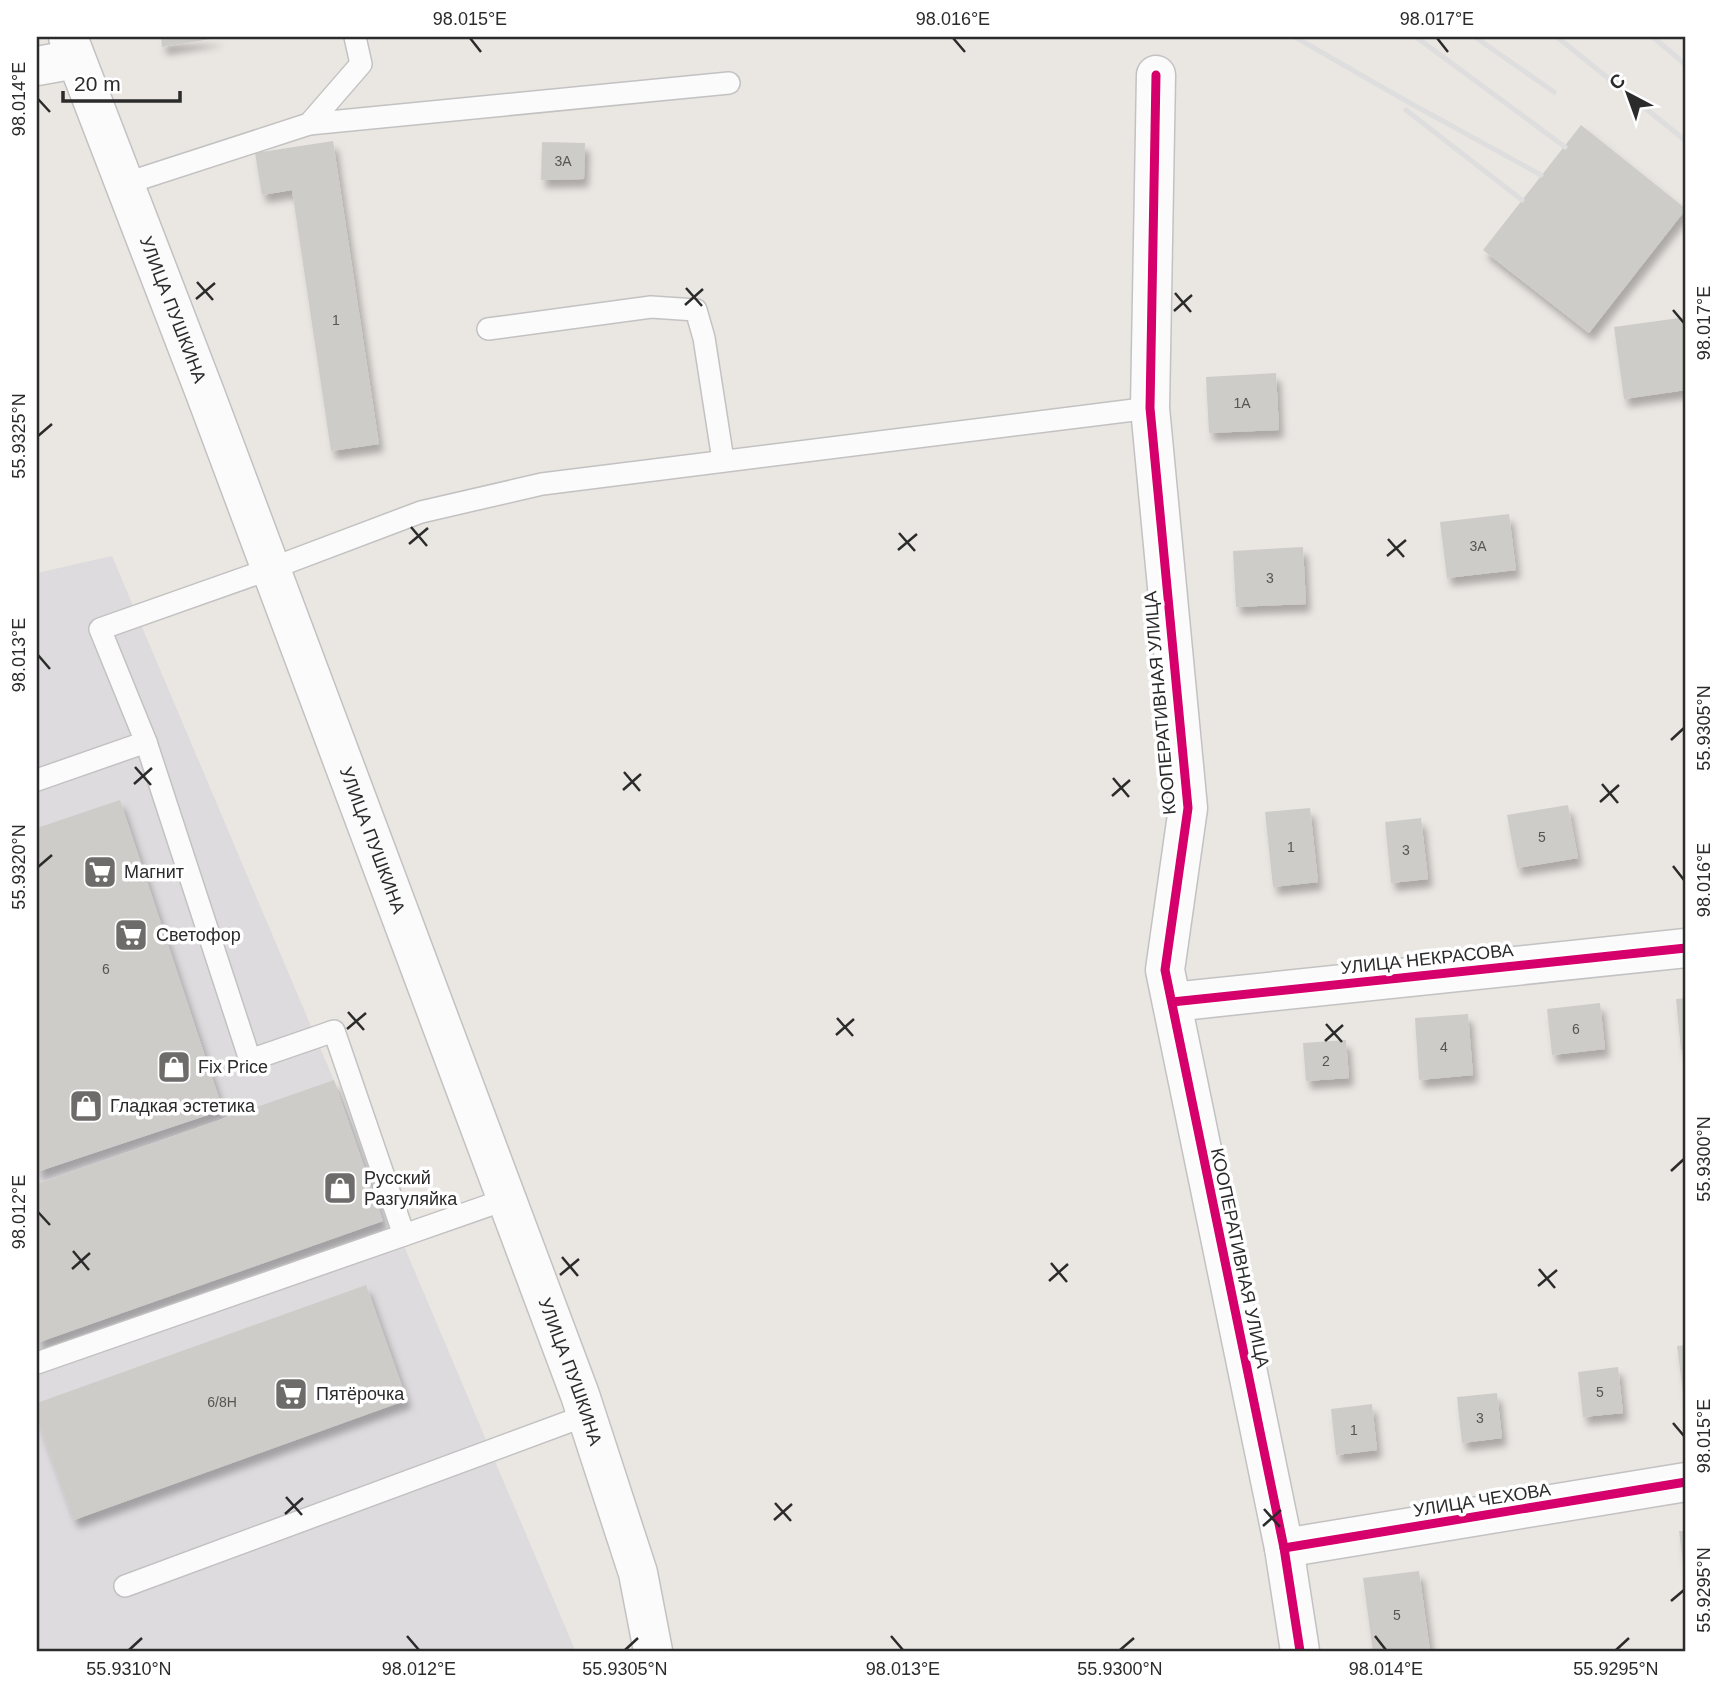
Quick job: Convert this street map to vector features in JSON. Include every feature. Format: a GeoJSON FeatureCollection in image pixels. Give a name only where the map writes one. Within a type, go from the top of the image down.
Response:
{"type":"FeatureCollection","features":[{"type":"Feature","properties":{"kind":"street"},"geometry":{"type":"LineString","coordinates":[[37,66],[72,48]]}},
{"type":"Feature","properties":{"kind":"street","name":"УЛИЦА ПУШКИНА"},"geometry":{"type":"LineString","coordinates":[[72,48],[587,1415],[638,1573],[653,1651]]}},
{"type":"Feature","properties":{"kind":"street","name":"КООПЕРАТИВНАЯ УЛИЦА"},"geometry":{"type":"LineString","coordinates":[[1156,75],[1150,408],[1188,808],[1165,970],[1284,1548],[1300,1651]]}},
{"type":"Feature","properties":{"kind":"street","name":"УЛИЦА НЕКРАСОВА"},"geometry":{"type":"LineString","coordinates":[[1172,1002],[1686,948]]}},
{"type":"Feature","properties":{"kind":"street","name":"УЛИЦА ЧЕХОВА"},"geometry":{"type":"LineString","coordinates":[[1284,1548],[1686,1482]]}},
{"type":"Feature","properties":{"kind":"lane"},"geometry":{"type":"LineString","coordinates":[[309,124],[361,64],[355,37]]}},
{"type":"Feature","properties":{"kind":"lane"},"geometry":{"type":"LineString","coordinates":[[124,184],[309,124],[729,83]]}},
{"type":"Feature","properties":{"kind":"lane"},"geometry":{"type":"LineString","coordinates":[[488,329],[651,307],[696,310],[704,338],[723,460]]}},
{"type":"Feature","properties":{"kind":"lane"},"geometry":{"type":"LineString","coordinates":[[404,1236],[334,1031],[250,1060],[146,742],[100,629],[421,512],[542,484],[1150,408]]}},
{"type":"Feature","properties":{"kind":"lane"},"geometry":{"type":"LineString","coordinates":[[37,780],[146,742]]}},
{"type":"Feature","properties":{"kind":"lane"},"geometry":{"type":"LineString","coordinates":[[37,1363],[507,1199]]}},
{"type":"Feature","properties":{"kind":"lane"},"geometry":{"type":"LineString","coordinates":[[125,1586],[587,1415]]}},
{"type":"Feature","properties":{"kind":"shaded area"},"geometry":{"type":"Polygon","coordinates":[[[112,556],[575,1650],[37,1651],[37,573],[112,556]]]}},
{"type":"Feature","properties":{"kind":"building"},"geometry":{"type":"Polygon","coordinates":[[[161,37],[217,37],[217,38],[162,47],[161,37]]]}},
{"type":"Feature","properties":{"kind":"building"},"geometry":{"type":"Polygon","coordinates":[[[1581,125],[1686,209],[1589,333],[1483,250],[1581,125]]]}},
{"type":"Feature","properties":{"kind":"building"},"geometry":{"type":"Polygon","coordinates":[[[333,141],[379,444],[331,451],[292,190],[262,195],[255,153],[333,141]]]}},
{"type":"Feature","properties":{"kind":"building"},"geometry":{"type":"Polygon","coordinates":[[[542,142],[585,143],[584,179],[541,180],[542,142]]]}},
{"type":"Feature","properties":{"kind":"building"},"geometry":{"type":"Polygon","coordinates":[[[1686,317],[1686,390],[1624,399],[1614,327],[1686,317]]]}},
{"type":"Feature","properties":{"kind":"building"},"geometry":{"type":"Polygon","coordinates":[[[1276,373],[1279,430],[1209,433],[1206,377],[1276,373]]]}},
{"type":"Feature","properties":{"kind":"building"},"geometry":{"type":"Polygon","coordinates":[[[1509,514],[1516,570],[1447,578],[1440,522],[1509,514]]]}},
{"type":"Feature","properties":{"kind":"building"},"geometry":{"type":"Polygon","coordinates":[[[1303,547],[1306,604],[1236,607],[1233,551],[1303,547]]]}},
{"type":"Feature","properties":{"kind":"building"},"geometry":{"type":"Polygon","coordinates":[[[120,800],[223,1110],[37,1172],[37,828],[120,800]]]}},
{"type":"Feature","properties":{"kind":"building"},"geometry":{"type":"Polygon","coordinates":[[[1568,805],[1578,858],[1517,868],[1507,815],[1568,805]]]}},
{"type":"Feature","properties":{"kind":"building"},"geometry":{"type":"Polygon","coordinates":[[[1310,808],[1318,882],[1273,887],[1265,812],[1310,808]]]}},
{"type":"Feature","properties":{"kind":"building"},"geometry":{"type":"Polygon","coordinates":[[[1421,818],[1428,879],[1391,883],[1385,822],[1421,818]]]}},
{"type":"Feature","properties":{"kind":"building"},"geometry":{"type":"Polygon","coordinates":[[[1686,998],[1686,1049],[1681,1050],[1676,999],[1686,998]]]}},
{"type":"Feature","properties":{"kind":"building"},"geometry":{"type":"Polygon","coordinates":[[[1600,1003],[1605,1049],[1552,1055],[1547,1009],[1600,1003]]]}},
{"type":"Feature","properties":{"kind":"building"},"geometry":{"type":"Polygon","coordinates":[[[1468,1014],[1473,1075],[1419,1080],[1415,1018],[1468,1014]]]}},
{"type":"Feature","properties":{"kind":"building"},"geometry":{"type":"Polygon","coordinates":[[[1346,1040],[1349,1078],[1306,1081],[1303,1043],[1346,1040]]]}},
{"type":"Feature","properties":{"kind":"building"},"geometry":{"type":"Polygon","coordinates":[[[334,1080],[383,1221],[37,1343],[37,1184],[334,1080]]]}},
{"type":"Feature","properties":{"kind":"building"},"geometry":{"type":"Polygon","coordinates":[[[366,1285],[407,1400],[74,1520],[37,1418],[37,1403],[366,1285]]]}},
{"type":"Feature","properties":{"kind":"building"},"geometry":{"type":"Polygon","coordinates":[[[1686,1345],[1686,1409],[1685,1409],[1677,1346],[1686,1345]]]}},
{"type":"Feature","properties":{"kind":"building"},"geometry":{"type":"Polygon","coordinates":[[[1618,1367],[1623,1413],[1583,1417],[1578,1372],[1618,1367]]]}},
{"type":"Feature","properties":{"kind":"building"},"geometry":{"type":"Polygon","coordinates":[[[1497,1393],[1502,1438],[1462,1443],[1457,1397],[1497,1393]]]}},
{"type":"Feature","properties":{"kind":"building"},"geometry":{"type":"Polygon","coordinates":[[[1372,1404],[1377,1450],[1336,1455],[1331,1409],[1372,1404]]]}},
{"type":"Feature","properties":{"kind":"building"},"geometry":{"type":"Polygon","coordinates":[[[1679,1531],[1686,1531],[1686,1581],[1685,1581],[1679,1531]]]}},
{"type":"Feature","properties":{"kind":"building"},"geometry":{"type":"Polygon","coordinates":[[[1419,1571],[1430,1651],[1373,1651],[1363,1578],[1419,1571]]]}},
{"type":"Feature","properties":{"kind":"railway"},"geometry":{"type":"LineString","coordinates":[[1295,37],[1541,175]]}},
{"type":"Feature","properties":{"kind":"railway"},"geometry":{"type":"LineString","coordinates":[[1416,37],[1565,147]]}},
{"type":"Feature","properties":{"kind":"railway"},"geometry":{"type":"LineString","coordinates":[[1475,37],[1554,92]]}},
{"type":"Feature","properties":{"kind":"railway"},"geometry":{"type":"LineString","coordinates":[[1557,37],[1686,141]]}},
{"type":"Feature","properties":{"kind":"railway"},"geometry":{"type":"LineString","coordinates":[[1653,37],[1686,65]]}},
{"type":"Feature","properties":{"kind":"railway"},"geometry":{"type":"LineString","coordinates":[[1406,110],[1522,200]]}},
{"type":"Feature","properties":{"kind":"cycle path"},"geometry":{"type":"LineString","coordinates":[[1156,75],[1150,408],[1188,808],[1165,970],[1284,1548],[1300,1651]]}},
{"type":"Feature","properties":{"kind":"cycle path"},"geometry":{"type":"LineString","coordinates":[[1172,1002],[1686,948]]}},
{"type":"Feature","properties":{"kind":"cycle path"},"geometry":{"type":"LineString","coordinates":[[1284,1548],[1686,1482]]}},
{"type":"Feature","properties":{"kind":"place","name":"Магнит"},"geometry":{"type":"Point","coordinates":[100,872]}},
{"type":"Feature","properties":{"kind":"place","name":"Светофор"},"geometry":{"type":"Point","coordinates":[131,935]}},
{"type":"Feature","properties":{"kind":"place","name":"Fix Price"},"geometry":{"type":"Point","coordinates":[174,1067]}},
{"type":"Feature","properties":{"kind":"place","name":"Гладкая эстетика"},"geometry":{"type":"Point","coordinates":[86,1106]}},
{"type":"Feature","properties":{"kind":"place","name":"Русский Разгуляйка"},"geometry":{"type":"Point","coordinates":[340,1188]}},
{"type":"Feature","properties":{"kind":"place","name":"Пятёрочка"},"geometry":{"type":"Point","coordinates":[291,1394]}}]}
